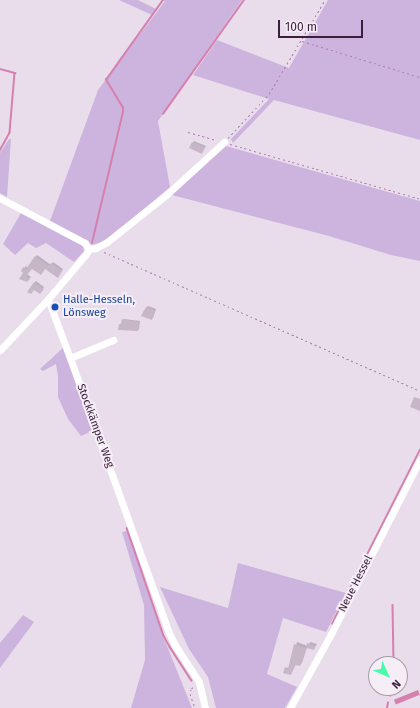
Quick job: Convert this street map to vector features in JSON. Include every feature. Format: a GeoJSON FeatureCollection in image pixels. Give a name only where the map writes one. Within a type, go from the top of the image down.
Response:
{"type":"FeatureCollection","features":[{"type":"Feature","properties":{"kind":"street"},"geometry":{"type":"LineString","coordinates":[[0,350],[48,299],[92,248],[166,195],[224,142]]}},
{"type":"Feature","properties":{"kind":"street"},"geometry":{"type":"LineString","coordinates":[[0,198],[92,248]]}},
{"type":"Feature","properties":{"kind":"street","name":"Stockkämper Weg"},"geometry":{"type":"LineString","coordinates":[[48,299],[169,633],[198,682],[205,708]]}},
{"type":"Feature","properties":{"kind":"street"},"geometry":{"type":"LineString","coordinates":[[70,358],[113,340]]}},
{"type":"Feature","properties":{"kind":"street","name":"Neue Hessel"},"geometry":{"type":"LineString","coordinates":[[290,708],[331,634],[420,459]]}},
{"type":"Feature","properties":{"kind":"path"},"geometry":{"type":"LineString","coordinates":[[224,142],[269,94],[302,41],[325,0]]}},
{"type":"Feature","properties":{"kind":"path"},"geometry":{"type":"LineString","coordinates":[[302,41],[420,77]]}},
{"type":"Feature","properties":{"kind":"path"},"geometry":{"type":"LineString","coordinates":[[188,132],[420,199]]}},
{"type":"Feature","properties":{"kind":"path"},"geometry":{"type":"LineString","coordinates":[[92,248],[420,391]]}},
{"type":"Feature","properties":{"kind":"path"},"geometry":{"type":"LineString","coordinates":[[195,708],[190,694],[191,689],[198,682]]}},
{"type":"Feature","properties":{"kind":"shaded area"},"geometry":{"type":"Polygon","coordinates":[[[119,0],[138,0],[156,9],[152,15],[119,0]]]}},
{"type":"Feature","properties":{"kind":"shaded area"},"geometry":{"type":"Polygon","coordinates":[[[163,0],[242,0],[158,121],[170,187],[106,241],[91,245],[50,221],[98,90],[165,1],[163,0]]]}},
{"type":"Feature","properties":{"kind":"shaded area"},"geometry":{"type":"Polygon","coordinates":[[[328,0],[420,0],[420,140],[274,100],[233,143],[231,139],[269,99],[193,75],[217,40],[289,68],[328,0]]]}},
{"type":"Feature","properties":{"kind":"shaded area"},"geometry":{"type":"Polygon","coordinates":[[[9,139],[11,139],[7,197],[0,193],[0,153],[9,139]]]}},
{"type":"Feature","properties":{"kind":"shaded area"},"geometry":{"type":"Polygon","coordinates":[[[226,146],[420,201],[420,261],[391,255],[329,236],[172,195],[226,146]]]}},
{"type":"Feature","properties":{"kind":"shaded area"},"geometry":{"type":"Polygon","coordinates":[[[21,213],[82,244],[84,251],[74,262],[46,243],[36,248],[28,243],[15,255],[3,244],[21,213]]]}},
{"type":"Feature","properties":{"kind":"shaded area"},"geometry":{"type":"Polygon","coordinates":[[[64,347],[94,430],[81,436],[68,419],[58,397],[58,376],[56,364],[43,371],[40,369],[64,347]]]}},
{"type":"Feature","properties":{"kind":"shaded area"},"geometry":{"type":"Polygon","coordinates":[[[127,531],[163,636],[192,708],[131,708],[145,660],[144,605],[122,532],[127,531]]]}},
{"type":"Feature","properties":{"kind":"shaded area"},"geometry":{"type":"Polygon","coordinates":[[[238,563],[346,593],[326,632],[283,618],[267,674],[297,687],[285,708],[216,708],[208,677],[189,649],[160,587],[228,608],[238,563]]]}},
{"type":"Feature","properties":{"kind":"shaded area"},"geometry":{"type":"Polygon","coordinates":[[[23,615],[34,622],[0,668],[0,643],[23,615]]]}},
{"type":"Feature","properties":{"kind":"shaded area"},"geometry":{"type":"Polygon","coordinates":[[[418,690],[420,695],[396,704],[394,700],[403,696],[408,696],[408,694],[418,690]]]}},
{"type":"Feature","properties":{"kind":"building"},"geometry":{"type":"Polygon","coordinates":[[[192,142],[205,147],[202,154],[189,148],[192,142]]]}},
{"type":"Feature","properties":{"kind":"building"},"geometry":{"type":"Polygon","coordinates":[[[35,256],[49,266],[51,263],[62,271],[58,278],[45,269],[41,275],[32,269],[26,276],[30,279],[27,282],[19,279],[23,273],[21,271],[23,267],[26,269],[35,256]]]}},
{"type":"Feature","properties":{"kind":"building"},"geometry":{"type":"Polygon","coordinates":[[[34,282],[44,289],[40,294],[34,290],[31,294],[27,292],[34,282]]]}},
{"type":"Feature","properties":{"kind":"building"},"geometry":{"type":"Polygon","coordinates":[[[146,307],[155,310],[152,320],[141,316],[146,307]]]}},
{"type":"Feature","properties":{"kind":"building"},"geometry":{"type":"Polygon","coordinates":[[[122,319],[139,322],[138,331],[118,330],[122,319]]]}},
{"type":"Feature","properties":{"kind":"building"},"geometry":{"type":"Polygon","coordinates":[[[414,397],[420,399],[420,411],[410,407],[414,397]]]}},
{"type":"Feature","properties":{"kind":"building"},"geometry":{"type":"Polygon","coordinates":[[[307,643],[315,646],[314,650],[307,648],[300,666],[295,665],[291,675],[283,673],[285,667],[288,669],[294,644],[306,648],[307,643]]]}},
{"type":"Feature","properties":{"kind":"waterway"},"geometry":{"type":"LineString","coordinates":[[92,243],[123,112],[123,108],[106,80],[163,0]]}},
{"type":"Feature","properties":{"kind":"waterway"},"geometry":{"type":"LineString","coordinates":[[163,114],[244,0]]}},
{"type":"Feature","properties":{"kind":"waterway"},"geometry":{"type":"LineString","coordinates":[[0,69],[15,73],[10,133],[0,151]]}},
{"type":"Feature","properties":{"kind":"waterway"},"geometry":{"type":"LineString","coordinates":[[332,624],[420,450]]}},
{"type":"Feature","properties":{"kind":"waterway"},"geometry":{"type":"LineString","coordinates":[[127,528],[164,636],[192,681]]}},
{"type":"Feature","properties":{"kind":"waterway"},"geometry":{"type":"LineString","coordinates":[[393,605],[394,656]]}},
{"type":"Feature","properties":{"kind":"waterway"},"geometry":{"type":"LineString","coordinates":[[387,708],[388,703]]}},
{"type":"Feature","properties":{"kind":"place","name":"Halle-Hesseln, Lönsweg"},"geometry":{"type":"Point","coordinates":[55,307]}}]}
